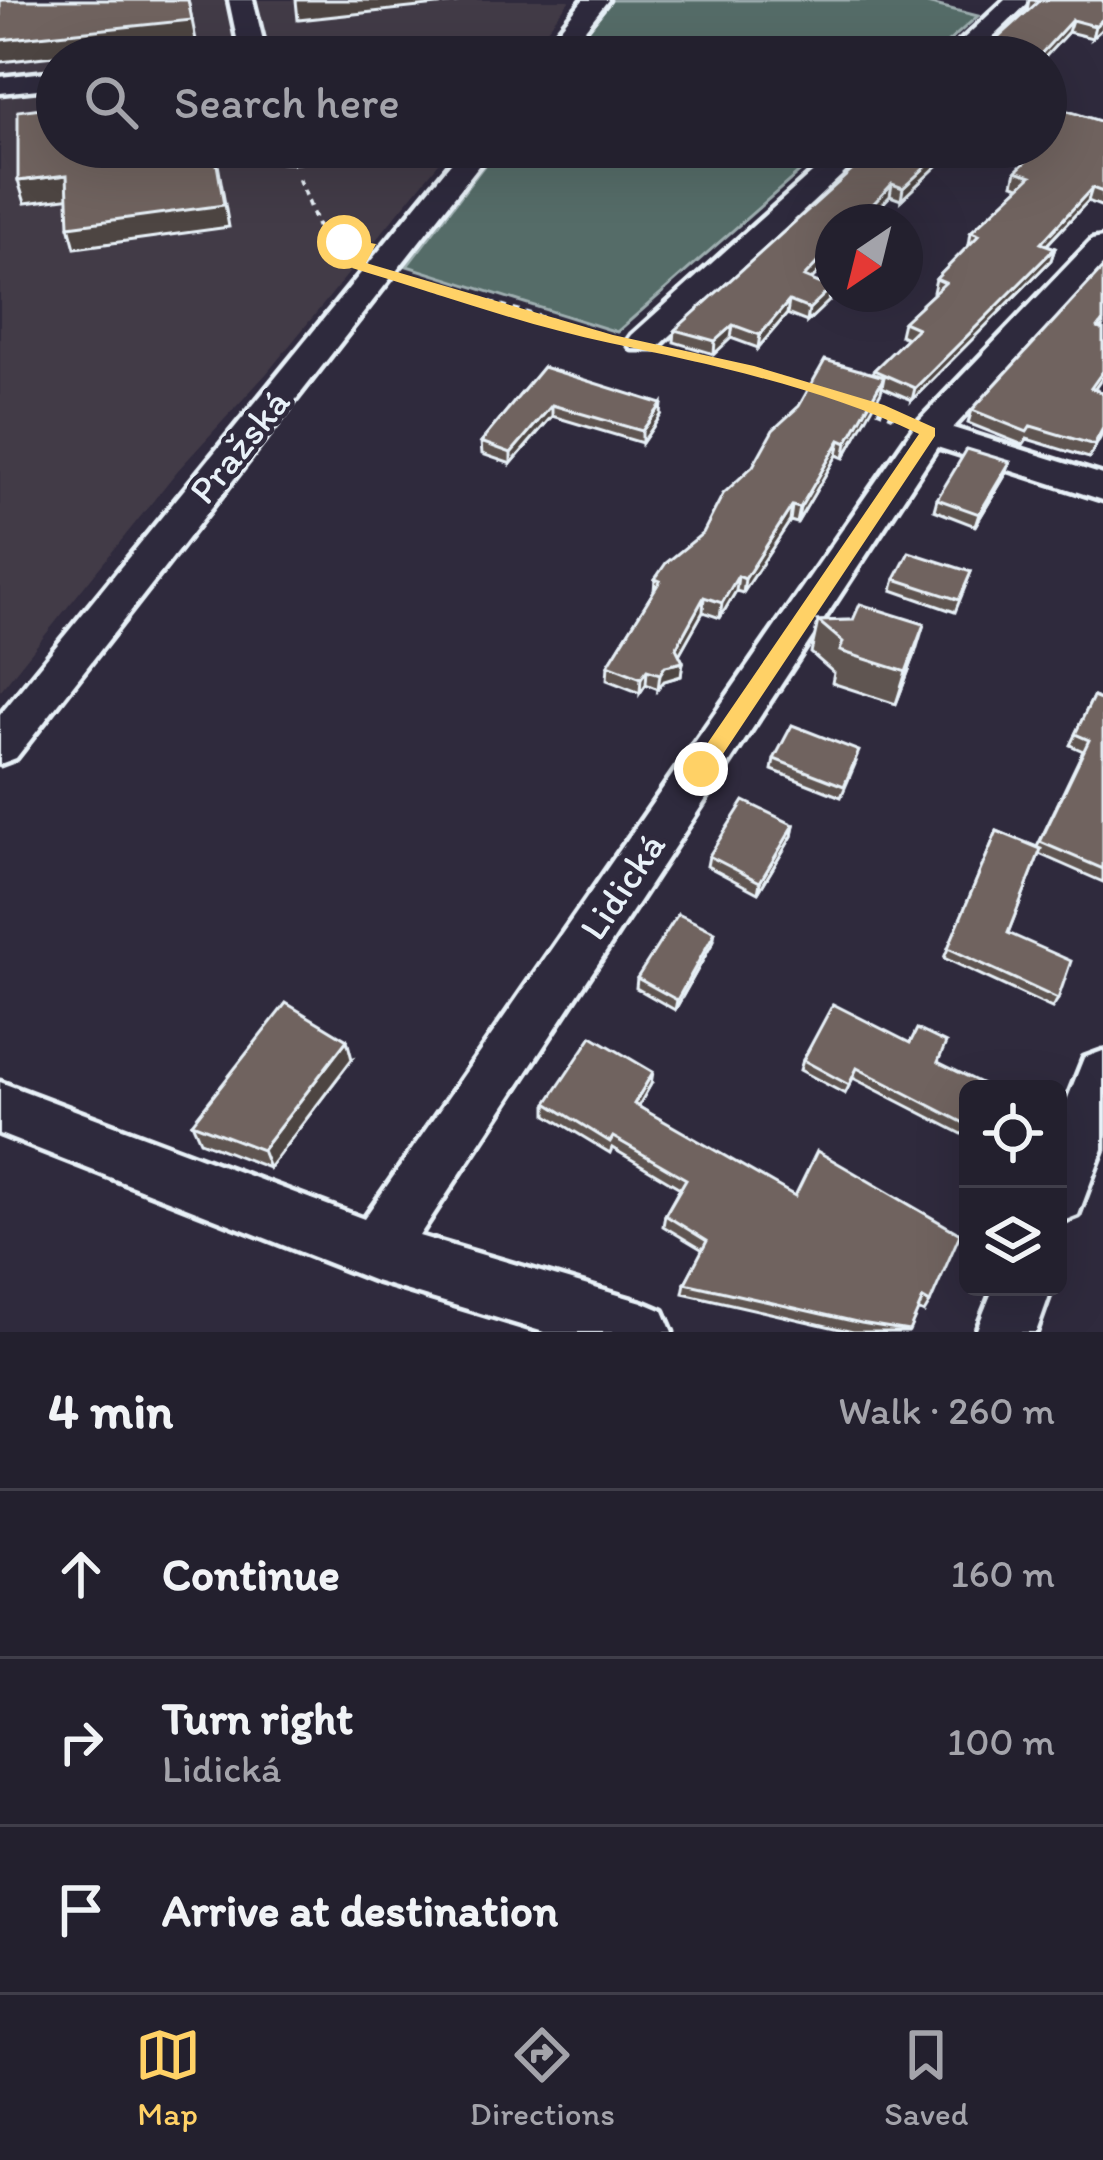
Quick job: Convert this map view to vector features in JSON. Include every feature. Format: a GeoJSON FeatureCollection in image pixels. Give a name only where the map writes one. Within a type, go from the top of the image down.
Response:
{"type":"FeatureCollection","features":[{"type":"Feature","properties":{"kind":"street"},"geometry":{"type":"LineString","coordinates":[[241,0],[249,36]]}},
{"type":"Feature","properties":{"kind":"street"},"geometry":{"type":"LineString","coordinates":[[567,36],[596,0]]}},
{"type":"Feature","properties":{"kind":"street"},"geometry":{"type":"LineString","coordinates":[[979,36],[1018,0]]}},
{"type":"Feature","properties":{"kind":"street"},"geometry":{"type":"LineString","coordinates":[[0,86],[36,82]]}},
{"type":"Feature","properties":{"kind":"street","name":"Pražská"},"geometry":{"type":"LineString","coordinates":[[0,746],[461,168]]}},
{"type":"Feature","properties":{"kind":"street"},"geometry":{"type":"LineString","coordinates":[[644,343],[835,168]]}},
{"type":"Feature","properties":{"kind":"street","name":"Lidická"},"geometry":{"type":"LineString","coordinates":[[375,1252],[929,432],[1103,247]]}},
{"type":"Feature","properties":{"kind":"street"},"geometry":{"type":"LineString","coordinates":[[929,432],[1103,488]]}},
{"type":"Feature","properties":{"kind":"street"},"geometry":{"type":"LineString","coordinates":[[1061,1188],[1103,1076]]}},
{"type":"Feature","properties":{"kind":"street"},"geometry":{"type":"LineString","coordinates":[[0,1108],[375,1252],[642,1332]]}},
{"type":"Feature","properties":{"kind":"street"},"geometry":{"type":"LineString","coordinates":[[1006,1332],[1020,1296]]}},
{"type":"Feature","properties":{"kind":"path"},"geometry":{"type":"LineString","coordinates":[[295,174],[319,230],[370,247],[357,265],[611,339],[644,343],[814,389]]}},
{"type":"Feature","properties":{"kind":"path"},"geometry":{"type":"LineString","coordinates":[[857,402],[929,432]]}},
{"type":"Feature","properties":{"kind":"shaded area"},"geometry":{"type":"Polygon","coordinates":[[[0,0],[570,0],[542,36],[36,36],[36,168],[435,168],[267,373],[178,470],[0,691],[0,0]]]}},
{"type":"Feature","properties":{"kind":"green space"},"geometry":{"type":"Polygon","coordinates":[[[610,0],[915,0],[978,16],[955,36],[583,36],[610,0]]]}},
{"type":"Feature","properties":{"kind":"green space"},"geometry":{"type":"Polygon","coordinates":[[[482,168],[804,168],[617,332],[407,266],[482,168]]]}},
{"type":"Feature","properties":{"kind":"building"},"geometry":{"type":"Polygon","coordinates":[[[0,0],[188,0],[192,20],[36,36],[0,40],[0,0]]]}},
{"type":"Feature","properties":{"kind":"building"},"geometry":{"type":"Polygon","coordinates":[[[1034,0],[1103,0],[1103,19],[1095,26],[1072,20],[1057,36],[1000,36],[1039,1],[1034,0]]]}},
{"type":"Feature","properties":{"kind":"building"},"geometry":{"type":"Polygon","coordinates":[[[36,109],[36,168],[218,168],[224,205],[69,226],[67,175],[18,181],[18,111],[36,109]]]}},
{"type":"Feature","properties":{"kind":"building"},"geometry":{"type":"Polygon","coordinates":[[[1067,111],[1103,122],[1103,192],[1092,188],[1041,243],[1055,248],[915,388],[874,370],[917,328],[903,322],[914,312],[923,312],[923,303],[945,283],[936,279],[979,235],[971,232],[1031,176],[1016,171],[1067,168],[1067,111]]]}},
{"type":"Feature","properties":{"kind":"building"},"geometry":{"type":"Polygon","coordinates":[[[855,168],[924,168],[903,188],[892,184],[873,204],[815,204],[815,265],[804,277],[815,281],[815,303],[809,309],[789,301],[760,335],[733,325],[715,341],[675,330],[855,168]]]}},
{"type":"Feature","properties":{"kind":"building"},"geometry":{"type":"Polygon","coordinates":[[[1103,268],[1103,321],[1098,328],[1103,330],[1103,371],[1091,388],[1103,393],[1103,428],[1094,445],[1031,426],[1027,432],[972,410],[1103,268]]]}},
{"type":"Feature","properties":{"kind":"building"},"geometry":{"type":"Polygon","coordinates":[[[825,360],[884,377],[847,443],[840,440],[800,508],[792,506],[745,579],[738,576],[722,603],[704,597],[676,648],[683,662],[665,666],[660,674],[647,670],[641,678],[608,665],[660,581],[655,579],[666,563],[703,533],[723,494],[753,466],[773,430],[799,406],[825,360]]]}},
{"type":"Feature","properties":{"kind":"building"},"geometry":{"type":"Polygon","coordinates":[[[543,367],[662,404],[642,431],[552,405],[511,453],[481,442],[543,367]]]}},
{"type":"Feature","properties":{"kind":"building"},"geometry":{"type":"Polygon","coordinates":[[[967,449],[1010,462],[979,514],[937,499],[967,449]]]}},
{"type":"Feature","properties":{"kind":"building"},"geometry":{"type":"Polygon","coordinates":[[[909,552],[971,572],[959,600],[895,579],[909,552]]]}},
{"type":"Feature","properties":{"kind":"building"},"geometry":{"type":"Polygon","coordinates":[[[860,604],[924,624],[906,672],[840,651],[843,642],[818,621],[853,620],[860,604]]]}},
{"type":"Feature","properties":{"kind":"building"},"geometry":{"type":"Polygon","coordinates":[[[1093,697],[1103,701],[1103,869],[1040,842],[1089,740],[1075,734],[1093,697]]]}},
{"type":"Feature","properties":{"kind":"building"},"geometry":{"type":"Polygon","coordinates":[[[792,725],[859,751],[844,786],[774,759],[792,725]]]}},
{"type":"Feature","properties":{"kind":"building"},"geometry":{"type":"Polygon","coordinates":[[[744,801],[794,825],[760,882],[709,856],[744,801]]]}},
{"type":"Feature","properties":{"kind":"building"},"geometry":{"type":"Polygon","coordinates":[[[997,831],[1041,849],[1008,933],[1071,961],[1058,999],[948,948],[997,831]]]}},
{"type":"Feature","properties":{"kind":"building"},"geometry":{"type":"Polygon","coordinates":[[[678,914],[715,932],[677,1000],[637,978],[678,914]]]}},
{"type":"Feature","properties":{"kind":"building"},"geometry":{"type":"Polygon","coordinates":[[[286,1003],[347,1040],[262,1150],[192,1123],[286,1003]]]}},
{"type":"Feature","properties":{"kind":"building"},"geometry":{"type":"Polygon","coordinates":[[[833,1004],[910,1043],[917,1029],[946,1043],[938,1062],[975,1080],[959,1080],[959,1120],[857,1068],[849,1085],[803,1060],[833,1004]]]}},
{"type":"Feature","properties":{"kind":"building"},"geometry":{"type":"Polygon","coordinates":[[[592,1036],[653,1072],[634,1104],[795,1196],[817,1151],[959,1236],[930,1303],[923,1299],[909,1331],[685,1283],[707,1241],[665,1215],[686,1179],[613,1137],[610,1142],[547,1103],[592,1036]]]}},
{"type":"Feature","properties":{"kind":"route"},"geometry":{"type":"LineString","coordinates":[[344,242],[370,247],[357,265],[611,339],[749,370],[878,409],[929,432],[701,769]]}}]}
